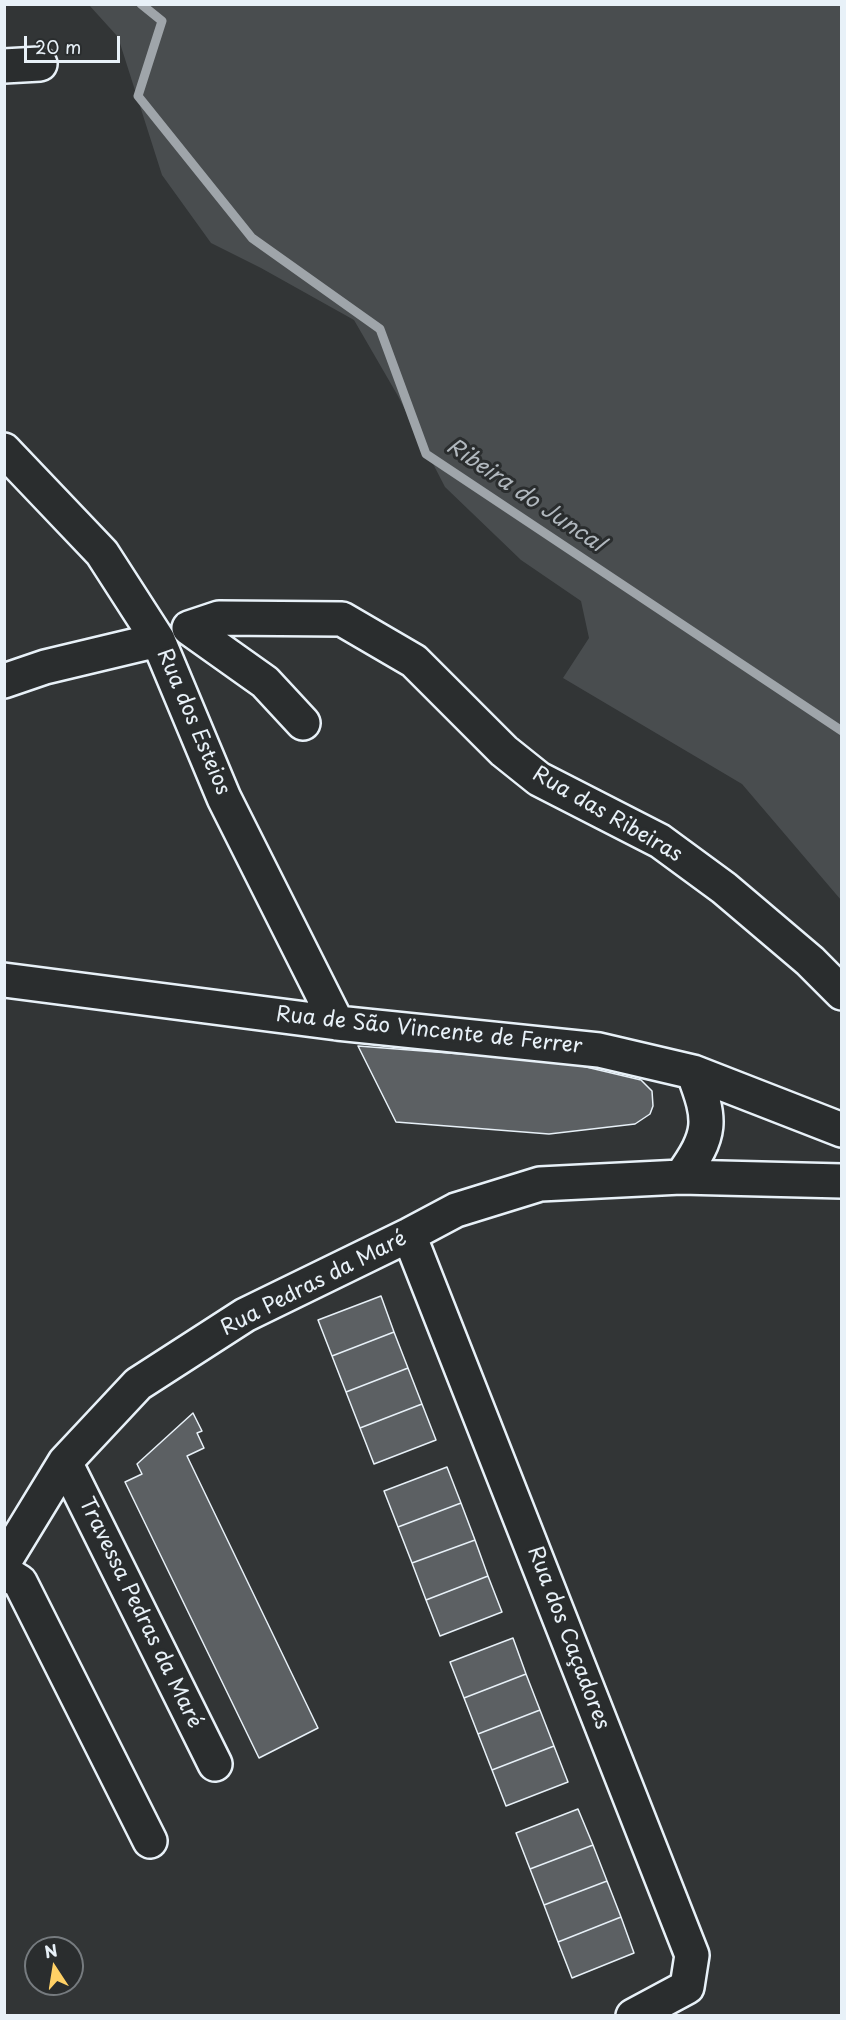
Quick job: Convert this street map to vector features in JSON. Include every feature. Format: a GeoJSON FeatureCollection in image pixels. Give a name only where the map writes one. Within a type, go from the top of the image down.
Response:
{"type":"FeatureCollection","features":[{"type":"Feature","properties":{"kind":"street"},"geometry":{"type":"LineString","coordinates":[[4,66],[40,64]]}},
{"type":"Feature","properties":{"kind":"street","name":"Rua dos Esteios"},"geometry":{"type":"LineString","coordinates":[[4,450],[102,554],[158,640],[224,798],[337,1023]]}},
{"type":"Feature","properties":{"kind":"street","name":"Rua das Ribeiras"},"geometry":{"type":"LineString","coordinates":[[303,723],[265,682],[189,627],[219,618],[342,619],[414,661],[504,751],[539,778],[660,842],[715,882],[810,962],[842,993]]}},
{"type":"Feature","properties":{"kind":"street"},"geometry":{"type":"LineString","coordinates":[[4,681],[45,667],[158,640]]}},
{"type":"Feature","properties":{"kind":"street","name":"Rua de São Vincente de Ferrer"},"geometry":{"type":"LineString","coordinates":[[4,980],[337,1023],[599,1050],[693,1072],[842,1130]]}},
{"type":"Feature","properties":{"kind":"street"},"geometry":{"type":"LineString","coordinates":[[681,1177],[694,1159],[706,1132],[705,1104],[693,1072]]}},
{"type":"Feature","properties":{"kind":"street","name":"Rua Pedras da Maré"},"geometry":{"type":"LineString","coordinates":[[4,1562],[65,1462],[138,1384],[245,1315],[410,1235],[456,1210],[540,1184],[681,1177],[842,1181]]}},
{"type":"Feature","properties":{"kind":"street","name":"Rua dos Caçadores"},"geometry":{"type":"LineString","coordinates":[[410,1235],[692,1955],[687,1987],[633,2016]]}},
{"type":"Feature","properties":{"kind":"street","name":"Travessa Pedras da Maré"},"geometry":{"type":"LineString","coordinates":[[65,1462],[215,1764]]}},
{"type":"Feature","properties":{"kind":"street"},"geometry":{"type":"LineString","coordinates":[[4,1572],[20,1582],[150,1842]]}},
{"type":"Feature","properties":{"kind":"shaded area"},"geometry":{"type":"Polygon","coordinates":[[[89,5],[841,5],[841,900],[742,784],[563,678],[589,638],[581,601],[521,560],[445,487],[398,396],[354,320],[211,243],[162,175],[118,37],[89,5]]]}},
{"type":"Feature","properties":{"kind":"building"},"geometry":{"type":"Polygon","coordinates":[[[358,1046],[565,1062],[641,1080],[652,1091],[653,1106],[650,1114],[635,1124],[549,1134],[396,1122],[358,1046]]]}},
{"type":"Feature","properties":{"kind":"building"},"geometry":{"type":"Polygon","coordinates":[[[381,1296],[394,1332],[332,1356],[318,1320],[381,1296]]]}},
{"type":"Feature","properties":{"kind":"building"},"geometry":{"type":"Polygon","coordinates":[[[394,1332],[408,1368],[346,1392],[332,1356],[394,1332]]]}},
{"type":"Feature","properties":{"kind":"building"},"geometry":{"type":"Polygon","coordinates":[[[408,1368],[422,1404],[360,1428],[346,1392],[408,1368]]]}},
{"type":"Feature","properties":{"kind":"building"},"geometry":{"type":"Polygon","coordinates":[[[422,1404],[436,1440],[374,1464],[360,1428],[422,1404]]]}},
{"type":"Feature","properties":{"kind":"building"},"geometry":{"type":"Polygon","coordinates":[[[193,1413],[202,1431],[197,1433],[204,1448],[187,1456],[318,1728],[259,1758],[125,1482],[142,1474],[137,1464],[193,1413]]]}},
{"type":"Feature","properties":{"kind":"building"},"geometry":{"type":"Polygon","coordinates":[[[447,1467],[461,1503],[398,1527],[384,1491],[447,1467]]]}},
{"type":"Feature","properties":{"kind":"building"},"geometry":{"type":"Polygon","coordinates":[[[461,1503],[475,1540],[412,1563],[398,1527],[461,1503]]]}},
{"type":"Feature","properties":{"kind":"building"},"geometry":{"type":"Polygon","coordinates":[[[475,1540],[488,1576],[426,1600],[412,1563],[475,1540]]]}},
{"type":"Feature","properties":{"kind":"building"},"geometry":{"type":"Polygon","coordinates":[[[488,1576],[502,1612],[440,1636],[426,1600],[488,1576]]]}},
{"type":"Feature","properties":{"kind":"building"},"geometry":{"type":"Polygon","coordinates":[[[513,1638],[526,1674],[464,1698],[450,1662],[513,1638]]]}},
{"type":"Feature","properties":{"kind":"building"},"geometry":{"type":"Polygon","coordinates":[[[526,1674],[540,1710],[478,1734],[464,1698],[526,1674]]]}},
{"type":"Feature","properties":{"kind":"building"},"geometry":{"type":"Polygon","coordinates":[[[540,1710],[554,1746],[492,1770],[478,1734],[540,1710]]]}},
{"type":"Feature","properties":{"kind":"building"},"geometry":{"type":"Polygon","coordinates":[[[554,1746],[568,1782],[506,1806],[492,1770],[554,1746]]]}},
{"type":"Feature","properties":{"kind":"building"},"geometry":{"type":"Polygon","coordinates":[[[578,1809],[593,1845],[530,1869],[516,1833],[578,1809]]]}},
{"type":"Feature","properties":{"kind":"building"},"geometry":{"type":"Polygon","coordinates":[[[593,1845],[607,1881],[544,1905],[530,1869],[593,1845]]]}},
{"type":"Feature","properties":{"kind":"building"},"geometry":{"type":"Polygon","coordinates":[[[607,1881],[621,1917],[558,1942],[544,1905],[607,1881]]]}},
{"type":"Feature","properties":{"kind":"building"},"geometry":{"type":"Polygon","coordinates":[[[621,1917],[634,1953],[572,1978],[558,1942],[621,1917]]]}},
{"type":"Feature","properties":{"kind":"waterway","name":"Ribeira do Juncal"},"geometry":{"type":"LineString","coordinates":[[141,4],[162,21],[138,96],[252,238],[380,329],[426,454],[842,731]]}}]}
